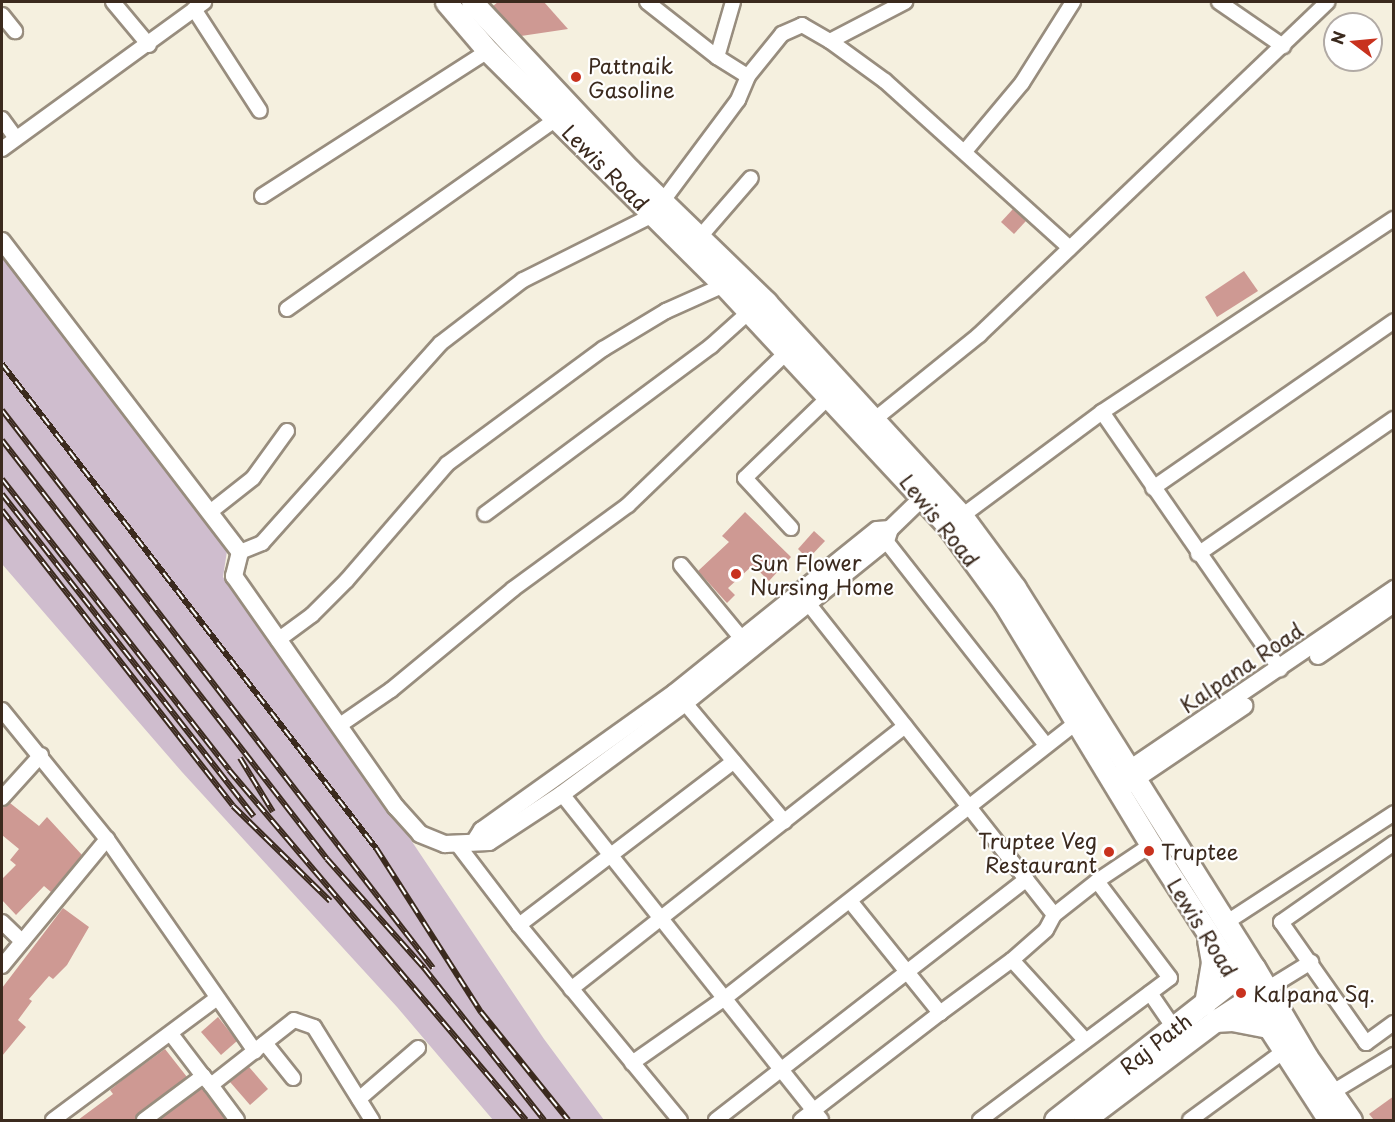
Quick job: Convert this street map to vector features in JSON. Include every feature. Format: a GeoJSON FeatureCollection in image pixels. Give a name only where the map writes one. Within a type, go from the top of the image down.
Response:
{"type":"FeatureCollection","features":[{"type":"Feature","properties":{"kind":"main road","name":"Lewis Road"},"geometry":{"type":"LineString","coordinates":[[446,2],[488,51],[658,209],[724,285],[924,496],[976,563],[1234,976],[1258,993],[1350,1120]]}},
{"type":"Feature","properties":{"kind":"main road","name":"Lewis Road"},"geometry":{"type":"LineString","coordinates":[[478,4],[625,176]]}},
{"type":"Feature","properties":{"kind":"main road","name":"Lewis Road"},"geometry":{"type":"LineString","coordinates":[[658,209],[699,237],[875,418],[962,516],[1015,588],[1227,922],[1254,967],[1258,993],[1269,1027],[1329,1120]]}},
{"type":"Feature","properties":{"kind":"main road"},"geometry":{"type":"LineString","coordinates":[[1207,932],[1212,962],[1210,1013],[1269,1027]]}},
{"type":"Feature","properties":{"kind":"main road","name":"Raj Path"},"geometry":{"type":"LineString","coordinates":[[1084,1120],[1210,1013],[1234,976],[1254,967]]}},
{"type":"Feature","properties":{"kind":"main road","name":"Raj Path"},"geometry":{"type":"LineString","coordinates":[[1055,1120],[1174,1028],[1258,993]]}},
{"type":"Feature","properties":{"kind":"street"},"geometry":{"type":"LineString","coordinates":[[113,2],[149,45]]}},
{"type":"Feature","properties":{"kind":"street"},"geometry":{"type":"LineString","coordinates":[[647,2],[717,57],[748,76]]}},
{"type":"Feature","properties":{"kind":"street"},"geometry":{"type":"LineString","coordinates":[[717,57],[733,2]]}},
{"type":"Feature","properties":{"kind":"street"},"geometry":{"type":"LineString","coordinates":[[830,41],[905,2]]}},
{"type":"Feature","properties":{"kind":"street"},"geometry":{"type":"LineString","coordinates":[[966,150],[1022,83],[1071,2]]}},
{"type":"Feature","properties":{"kind":"street"},"geometry":{"type":"LineString","coordinates":[[1219,2],[1283,46]]}},
{"type":"Feature","properties":{"kind":"street"},"geometry":{"type":"LineString","coordinates":[[875,418],[979,335],[1328,2]]}},
{"type":"Feature","properties":{"kind":"street"},"geometry":{"type":"LineString","coordinates":[[2,149],[149,45],[199,5],[260,111]]}},
{"type":"Feature","properties":{"kind":"street"},"geometry":{"type":"LineString","coordinates":[[2,15],[15,31]]}},
{"type":"Feature","properties":{"kind":"street"},"geometry":{"type":"LineString","coordinates":[[240,552],[262,543],[441,343],[523,280],[658,209],[738,100],[748,76],[782,34],[793,26],[802,25],[830,41],[966,150],[1070,248]]}},
{"type":"Feature","properties":{"kind":"street"},"geometry":{"type":"LineString","coordinates":[[262,196],[488,51]]}},
{"type":"Feature","properties":{"kind":"street"},"geometry":{"type":"LineString","coordinates":[[287,309],[558,118]]}},
{"type":"Feature","properties":{"kind":"street"},"geometry":{"type":"LineString","coordinates":[[2,120],[16,138]]}},
{"type":"Feature","properties":{"kind":"street"},"geometry":{"type":"LineString","coordinates":[[699,237],[752,178]]}},
{"type":"Feature","properties":{"kind":"street"},"geometry":{"type":"LineString","coordinates":[[962,516],[1102,412],[1394,219]]}},
{"type":"Feature","properties":{"kind":"street"},"geometry":{"type":"LineString","coordinates":[[2,241],[240,552]]}},
{"type":"Feature","properties":{"kind":"street"},"geometry":{"type":"LineString","coordinates":[[278,640],[312,615],[333,594],[447,464],[603,349],[666,310],[724,285]]}},
{"type":"Feature","properties":{"kind":"street"},"geometry":{"type":"LineString","coordinates":[[485,514],[711,346],[750,311]]}},
{"type":"Feature","properties":{"kind":"street"},"geometry":{"type":"LineString","coordinates":[[1153,488],[1394,321]]}},
{"type":"Feature","properties":{"kind":"street"},"geometry":{"type":"LineString","coordinates":[[340,725],[400,682],[513,589],[628,505],[787,352]]}},
{"type":"Feature","properties":{"kind":"street"},"geometry":{"type":"LineString","coordinates":[[791,528],[745,478],[829,397]]}},
{"type":"Feature","properties":{"kind":"street"},"geometry":{"type":"LineString","coordinates":[[1102,412],[1198,554],[1280,669]]}},
{"type":"Feature","properties":{"kind":"street"},"geometry":{"type":"LineString","coordinates":[[1198,554],[1394,419]]}},
{"type":"Feature","properties":{"kind":"street"},"geometry":{"type":"LineString","coordinates":[[210,512],[253,478],[287,431]]}},
{"type":"Feature","properties":{"kind":"street"},"geometry":{"type":"LineString","coordinates":[[240,552],[234,576],[410,825],[433,840],[489,842],[562,794],[685,703],[888,535],[924,496]]}},
{"type":"Feature","properties":{"kind":"street"},"geometry":{"type":"LineString","coordinates":[[467,843],[674,693],[877,530],[888,535],[1046,745]]}},
{"type":"Feature","properties":{"kind":"street"},"geometry":{"type":"LineString","coordinates":[[681,565],[742,639]]}},
{"type":"Feature","properties":{"kind":"street","name":"Kalpana Road"},"geometry":{"type":"LineString","coordinates":[[1133,774],[1394,589]]}},
{"type":"Feature","properties":{"kind":"street"},"geometry":{"type":"LineString","coordinates":[[808,603],[1054,915]]}},
{"type":"Feature","properties":{"kind":"street","name":"Kalpana Road"},"geometry":{"type":"LineString","coordinates":[[1115,786],[1394,604]]}},
{"type":"Feature","properties":{"kind":"street"},"geometry":{"type":"LineString","coordinates":[[685,703],[785,822]]}},
{"type":"Feature","properties":{"kind":"street"},"geometry":{"type":"LineString","coordinates":[[2,710],[41,755],[107,839],[216,999],[260,1047],[293,1078]]}},
{"type":"Feature","properties":{"kind":"street"},"geometry":{"type":"LineString","coordinates":[[633,1063],[725,998],[1077,722]]}},
{"type":"Feature","properties":{"kind":"street"},"geometry":{"type":"LineString","coordinates":[[571,989],[905,726]]}},
{"type":"Feature","properties":{"kind":"street"},"geometry":{"type":"LineString","coordinates":[[2,798],[41,755]]}},
{"type":"Feature","properties":{"kind":"street"},"geometry":{"type":"LineString","coordinates":[[519,926],[608,855],[734,761]]}},
{"type":"Feature","properties":{"kind":"street"},"geometry":{"type":"LineString","coordinates":[[562,794],[658,919],[725,998],[817,1116]]}},
{"type":"Feature","properties":{"kind":"street"},"geometry":{"type":"LineString","coordinates":[[1227,922],[1394,813]]}},
{"type":"Feature","properties":{"kind":"street"},"geometry":{"type":"LineString","coordinates":[[2,966],[107,839]]}},
{"type":"Feature","properties":{"kind":"street"},"geometry":{"type":"LineString","coordinates":[[467,843],[519,926],[680,1120]]}},
{"type":"Feature","properties":{"kind":"street"},"geometry":{"type":"LineString","coordinates":[[1394,843],[1281,922],[1311,962],[1365,1043],[1394,1023]]}},
{"type":"Feature","properties":{"kind":"street"},"geometry":{"type":"LineString","coordinates":[[801,1120],[817,1116],[940,1013],[1012,960],[1046,930],[1054,915],[1097,881],[1151,845]]}},
{"type":"Feature","properties":{"kind":"street"},"geometry":{"type":"LineString","coordinates":[[716,1120],[907,969],[1027,879]]}},
{"type":"Feature","properties":{"kind":"street"},"geometry":{"type":"LineString","coordinates":[[980,1120],[1170,978],[1097,881]]}},
{"type":"Feature","properties":{"kind":"street"},"geometry":{"type":"LineString","coordinates":[[850,901],[907,969],[940,1013]]}},
{"type":"Feature","properties":{"kind":"street"},"geometry":{"type":"LineString","coordinates":[[2,922],[22,941]]}},
{"type":"Feature","properties":{"kind":"street"},"geometry":{"type":"LineString","coordinates":[[1012,960],[1085,1040]]}},
{"type":"Feature","properties":{"kind":"street"},"geometry":{"type":"LineString","coordinates":[[1258,993],[1311,962]]}},
{"type":"Feature","properties":{"kind":"street"},"geometry":{"type":"LineString","coordinates":[[1150,993],[1174,1028]]}},
{"type":"Feature","properties":{"kind":"street"},"geometry":{"type":"LineString","coordinates":[[53,1120],[216,999]]}},
{"type":"Feature","properties":{"kind":"street"},"geometry":{"type":"LineString","coordinates":[[144,1120],[260,1047],[294,1020],[304,1021],[314,1027],[372,1120]]}},
{"type":"Feature","properties":{"kind":"street"},"geometry":{"type":"LineString","coordinates":[[171,1034],[237,1120]]}},
{"type":"Feature","properties":{"kind":"street"},"geometry":{"type":"LineString","coordinates":[[359,1099],[418,1048]]}},
{"type":"Feature","properties":{"kind":"street"},"geometry":{"type":"LineString","coordinates":[[1190,1120],[1283,1052]]}},
{"type":"Feature","properties":{"kind":"street"},"geometry":{"type":"LineString","coordinates":[[1331,1093],[1394,1055]]}},
{"type":"Feature","properties":{"kind":"shaded area"},"geometry":{"type":"Polygon","coordinates":[[[2,255],[227,551],[223,577],[316,698],[544,1039],[604,1120],[493,1120],[397,1007],[182,772],[2,564],[2,255]]]}},
{"type":"Feature","properties":{"kind":"building"},"geometry":{"type":"Polygon","coordinates":[[[498,2],[544,2],[568,29],[521,36],[493,6],[498,2]]]}},
{"type":"Feature","properties":{"kind":"building"},"geometry":{"type":"Polygon","coordinates":[[[1013,209],[1026,221],[1014,234],[1001,222],[1013,209]]]}},
{"type":"Feature","properties":{"kind":"building"},"geometry":{"type":"Polygon","coordinates":[[[1244,271],[1258,291],[1217,317],[1205,297],[1244,271]]]}},
{"type":"Feature","properties":{"kind":"building"},"geometry":{"type":"Polygon","coordinates":[[[745,512],[791,557],[769,581],[753,565],[728,588],[735,595],[727,603],[698,571],[729,542],[722,536],[745,512]]]}},
{"type":"Feature","properties":{"kind":"building"},"geometry":{"type":"Polygon","coordinates":[[[814,531],[825,541],[808,559],[798,549],[814,531]]]}},
{"type":"Feature","properties":{"kind":"building"},"geometry":{"type":"Polygon","coordinates":[[[10,803],[39,826],[47,817],[82,855],[51,892],[44,886],[16,915],[2,900],[2,879],[16,865],[10,860],[19,849],[2,835],[2,808],[10,803]]]}},
{"type":"Feature","properties":{"kind":"building"},"geometry":{"type":"Polygon","coordinates":[[[63,908],[89,927],[67,965],[53,979],[49,976],[29,999],[32,1001],[18,1020],[26,1027],[2,1056],[2,988],[63,908]]]}},
{"type":"Feature","properties":{"kind":"building"},"geometry":{"type":"Polygon","coordinates":[[[218,1017],[237,1041],[221,1055],[201,1032],[218,1017]]]}},
{"type":"Feature","properties":{"kind":"building"},"geometry":{"type":"Polygon","coordinates":[[[165,1049],[187,1077],[139,1113],[135,1120],[78,1120],[113,1094],[110,1090],[165,1049]]]}},
{"type":"Feature","properties":{"kind":"building"},"geometry":{"type":"Polygon","coordinates":[[[249,1067],[268,1089],[250,1105],[230,1082],[249,1067]]]}},
{"type":"Feature","properties":{"kind":"building"},"geometry":{"type":"Polygon","coordinates":[[[202,1088],[226,1120],[158,1120],[202,1088]]]}},
{"type":"Feature","properties":{"kind":"building"},"geometry":{"type":"Polygon","coordinates":[[[1394,1096],[1394,1120],[1374,1120],[1369,1114],[1394,1096]]]}},
{"type":"Feature","properties":{"kind":"railway"},"geometry":{"type":"LineString","coordinates":[[2,364],[376,848],[481,1012],[568,1120]]}},
{"type":"Feature","properties":{"kind":"railway"},"geometry":{"type":"LineString","coordinates":[[2,410],[433,968]]}},
{"type":"Feature","properties":{"kind":"railway"},"geometry":{"type":"LineString","coordinates":[[2,440],[327,859],[424,968],[544,1120]]}},
{"type":"Feature","properties":{"kind":"railway"},"geometry":{"type":"LineString","coordinates":[[2,479],[229,770],[526,1120]]}},
{"type":"Feature","properties":{"kind":"railway"},"geometry":{"type":"LineString","coordinates":[[2,494],[254,816]]}},
{"type":"Feature","properties":{"kind":"railway"},"geometry":{"type":"LineString","coordinates":[[2,510],[233,806],[330,901]]}},
{"type":"Feature","properties":{"kind":"railway"},"geometry":{"type":"LineString","coordinates":[[240,758],[273,812]]}},
{"type":"Feature","properties":{"kind":"place","name":"Pattnaik Gasoline"},"geometry":{"type":"Point","coordinates":[576,77]}},
{"type":"Feature","properties":{"kind":"place","name":"Sun Flower Nursing Home"},"geometry":{"type":"Point","coordinates":[736,574]}},
{"type":"Feature","properties":{"kind":"place","name":"Truptee"},"geometry":{"type":"Point","coordinates":[1149,851]}},
{"type":"Feature","properties":{"kind":"place","name":"Truptee Veg Restaurant"},"geometry":{"type":"Point","coordinates":[1109,852]}},
{"type":"Feature","properties":{"kind":"place","name":"Kalpana Sq."},"geometry":{"type":"Point","coordinates":[1241,993]}}]}
